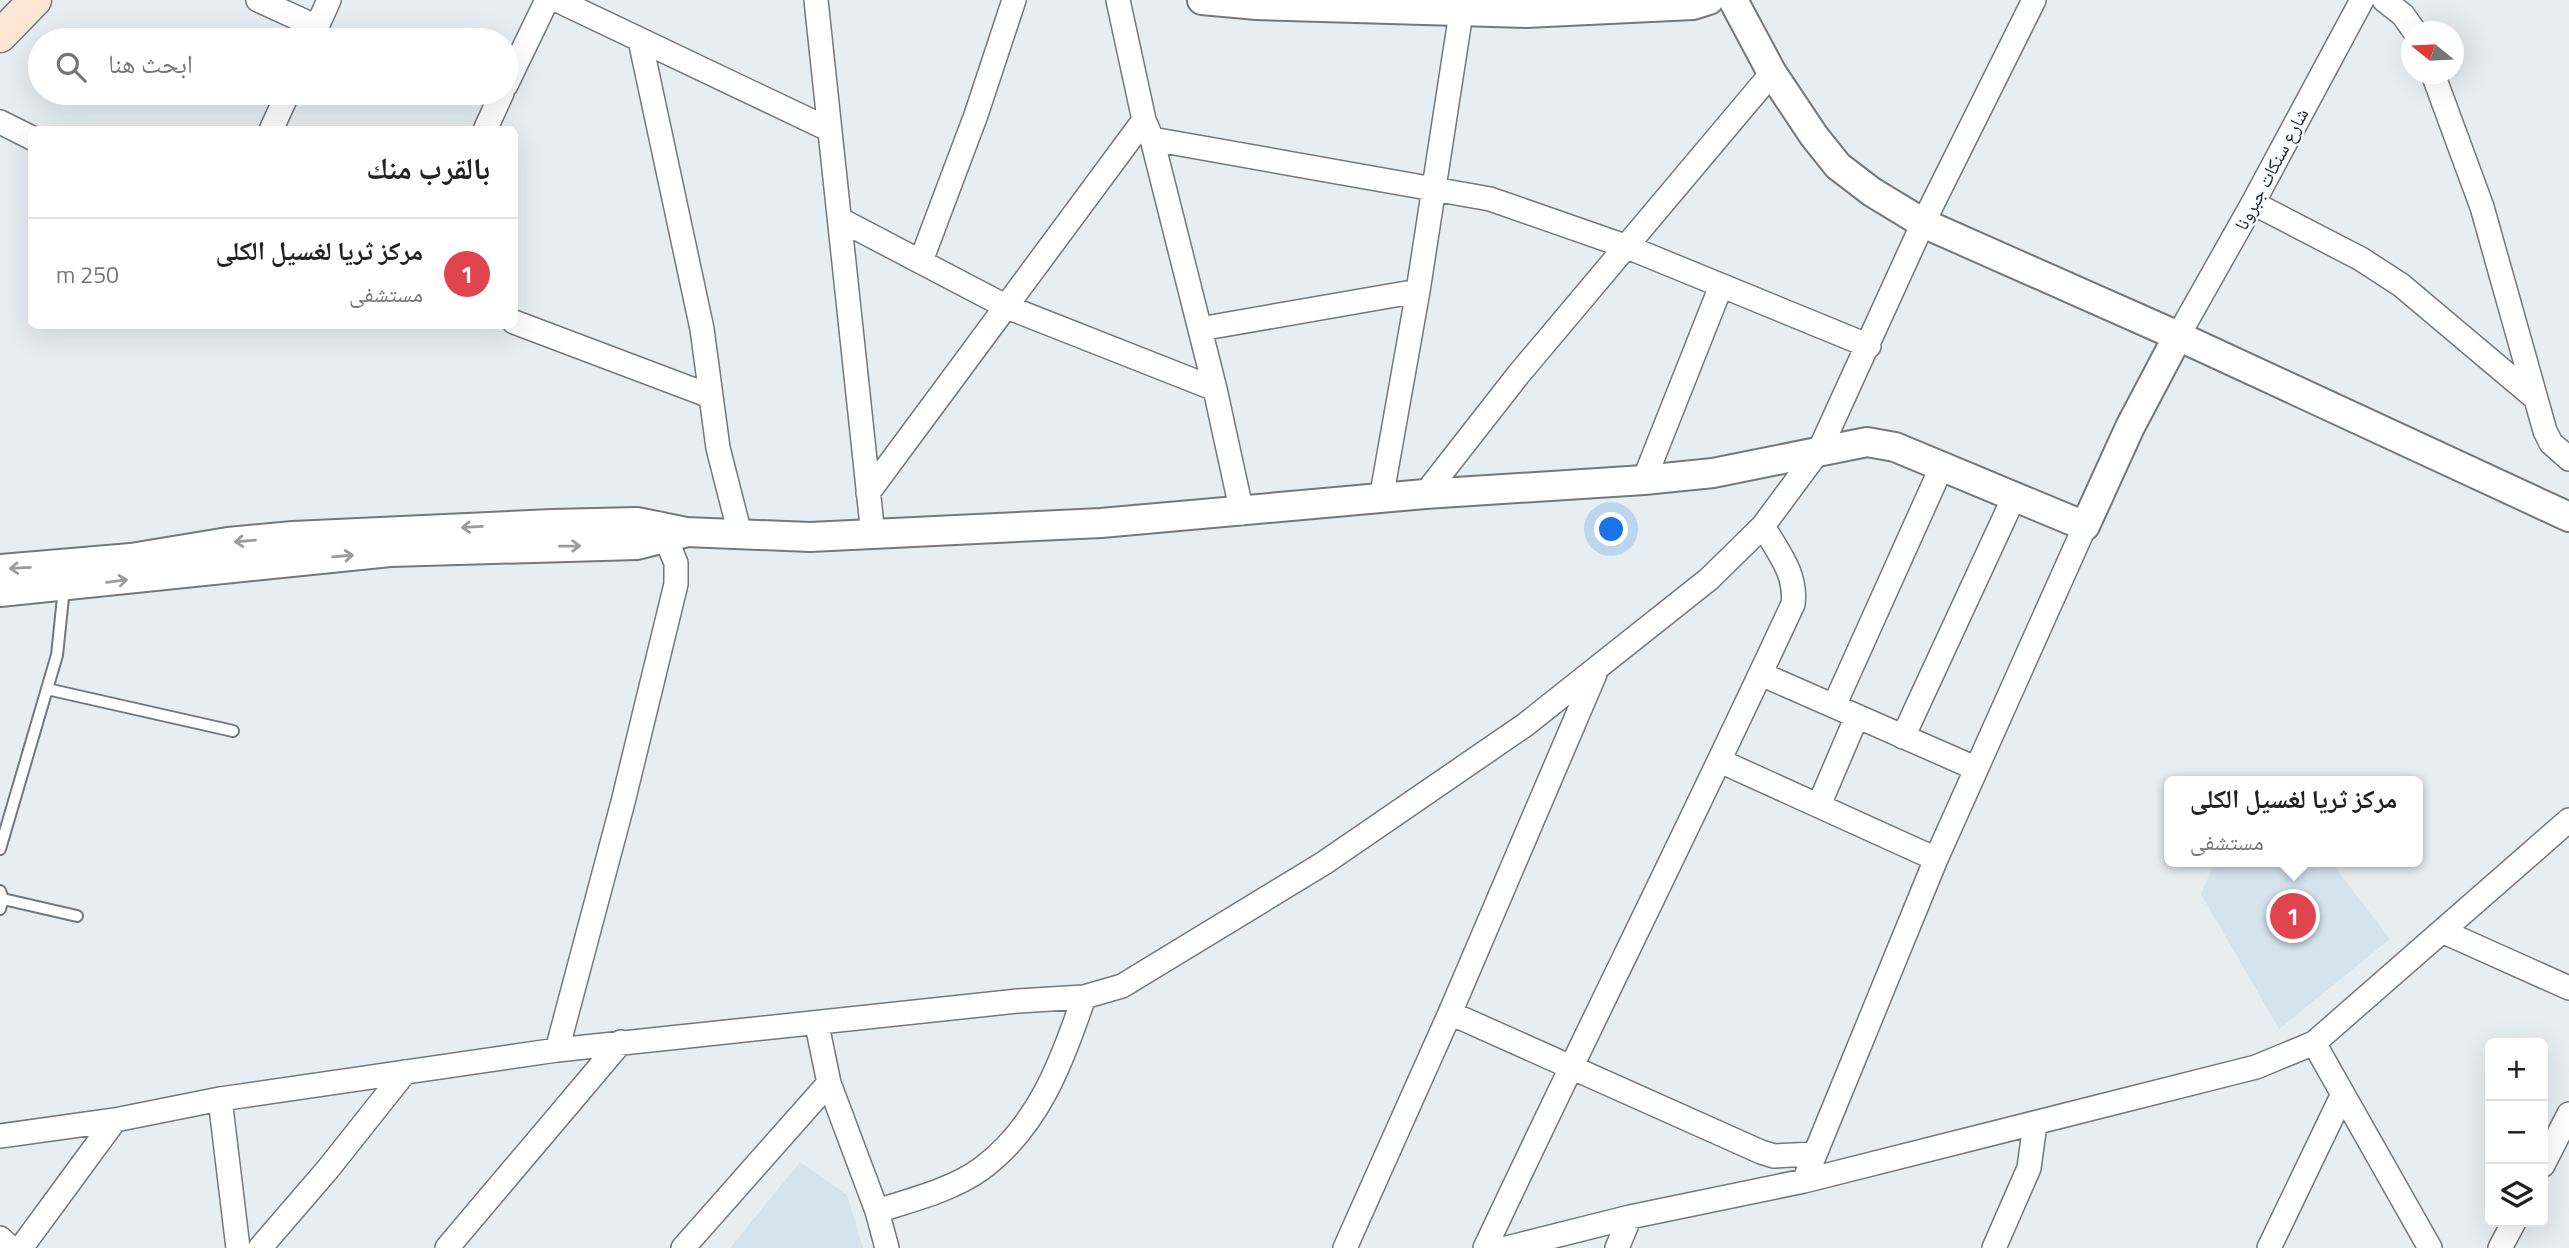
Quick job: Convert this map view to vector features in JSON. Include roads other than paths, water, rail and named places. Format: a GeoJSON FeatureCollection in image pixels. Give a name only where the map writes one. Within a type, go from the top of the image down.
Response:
{"type":"FeatureCollection","features":[{"type":"Feature","properties":{"kind":"main road"},"geometry":{"type":"LineString","coordinates":[[0,36],[35,0]]}},
{"type":"Feature","properties":{"kind":"street"},"geometry":{"type":"LineString","coordinates":[[258,0],[304,28]]}},
{"type":"Feature","properties":{"kind":"street"},"geometry":{"type":"LineString","coordinates":[[317,28],[329,0]]}},
{"type":"Feature","properties":{"kind":"street"},"geometry":{"type":"LineString","coordinates":[[518,60],[547,0]]}},
{"type":"Feature","properties":{"kind":"street"},"geometry":{"type":"LineString","coordinates":[[557,0],[828,129]]}},
{"type":"Feature","properties":{"kind":"street"},"geometry":{"type":"LineString","coordinates":[[816,0],[873,535]]}},
{"type":"Feature","properties":{"kind":"street"},"geometry":{"type":"LineString","coordinates":[[921,261],[976,115],[1014,0]]}},
{"type":"Feature","properties":{"kind":"street"},"geometry":{"type":"LineString","coordinates":[[1118,0],[1148,130],[1215,389],[1242,513]]}},
{"type":"Feature","properties":{"kind":"street"},"geometry":{"type":"LineString","coordinates":[[1218,1],[1591,11],[1693,5],[1709,0]]}},
{"type":"Feature","properties":{"kind":"street"},"geometry":{"type":"LineString","coordinates":[[1733,0],[1772,73],[1814,136],[1838,166],[1872,192],[1923,223],[2178,336],[2569,516]]}},
{"type":"Feature","properties":{"kind":"street"},"geometry":{"type":"LineString","coordinates":[[0,1136],[115,1120],[220,1099],[557,1050],[817,1025],[939,1009],[1084,997],[1122,986],[1324,863],[1525,725],[1709,579],[1763,526],[1820,449],[1923,223],[2034,0]]}},
{"type":"Feature","properties":{"kind":"street","name":"شارع سنكات جبرونا"},"geometry":{"type":"LineString","coordinates":[[2178,336],[2253,203],[2361,0]]}},
{"type":"Feature","properties":{"kind":"street"},"geometry":{"type":"LineString","coordinates":[[2384,0],[2408,21]]}},
{"type":"Feature","properties":{"kind":"street"},"geometry":{"type":"LineString","coordinates":[[1381,499],[1418,291],[1462,6]]}},
{"type":"Feature","properties":{"kind":"street"},"geometry":{"type":"LineString","coordinates":[[640,40],[702,328],[718,448],[740,534]]}},
{"type":"Feature","properties":{"kind":"street"},"geometry":{"type":"LineString","coordinates":[[1424,494],[1625,247],[1772,73]]}},
{"type":"Feature","properties":{"kind":"street"},"geometry":{"type":"LineString","coordinates":[[2437,84],[2482,207],[2534,397],[2551,443],[2569,459]]}},
{"type":"Feature","properties":{"kind":"street"},"geometry":{"type":"LineString","coordinates":[[273,126],[282,105]]}},
{"type":"Feature","properties":{"kind":"street"},"geometry":{"type":"LineString","coordinates":[[487,126],[496,105]]}},
{"type":"Feature","properties":{"kind":"street"},"geometry":{"type":"LineString","coordinates":[[0,122],[28,136]]}},
{"type":"Feature","properties":{"kind":"street"},"geometry":{"type":"LineString","coordinates":[[1148,130],[1490,200],[1625,247],[1869,346]]}},
{"type":"Feature","properties":{"kind":"street"},"geometry":{"type":"LineString","coordinates":[[868,493],[1007,307],[1148,130]]}},
{"type":"Feature","properties":{"kind":"street"},"geometry":{"type":"LineString","coordinates":[[2253,203],[2361,259],[2401,285],[2534,397]]}},
{"type":"Feature","properties":{"kind":"street"},"geometry":{"type":"LineString","coordinates":[[841,220],[1007,307],[1215,389]]}},
{"type":"Feature","properties":{"kind":"street"},"geometry":{"type":"LineString","coordinates":[[1644,480],[1721,286]]}},
{"type":"Feature","properties":{"kind":"street"},"geometry":{"type":"LineString","coordinates":[[1200,329],[1418,291]]}},
{"type":"Feature","properties":{"kind":"street"},"geometry":{"type":"LineString","coordinates":[[518,324],[710,396]]}},
{"type":"Feature","properties":{"kind":"street"},"geometry":{"type":"LineString","coordinates":[[1804,1181],[1975,768],[2130,427],[2178,336]]}},
{"type":"Feature","properties":{"kind":"street"},"geometry":{"type":"LineString","coordinates":[[0,569],[119,560],[228,542],[293,536],[552,524],[740,534],[873,535],[1242,513],[1424,494],[1644,480],[1726,470],[1820,449],[1879,442],[2085,526]]}},
{"type":"Feature","properties":{"kind":"street"},"geometry":{"type":"LineString","coordinates":[[1834,706],[1942,466]]}},
{"type":"Feature","properties":{"kind":"street"},"geometry":{"type":"LineString","coordinates":[[1903,737],[2014,497]]}},
{"type":"Feature","properties":{"kind":"street"},"geometry":{"type":"LineString","coordinates":[[1485,1248],[1793,604],[1795,588],[1792,575],[1763,526]]}},
{"type":"Feature","properties":{"kind":"street"},"geometry":{"type":"LineString","coordinates":[[0,593],[378,553],[637,545],[671,531]]}},
{"type":"Feature","properties":{"kind":"street"},"geometry":{"type":"LineString","coordinates":[[557,1050],[624,802],[676,584],[671,531]]}},
{"type":"Feature","properties":{"kind":"street"},"geometry":{"type":"LineString","coordinates":[[1345,1248],[1450,1013],[1596,671]]}},
{"type":"Feature","properties":{"kind":"street"},"geometry":{"type":"LineString","coordinates":[[1760,674],[1975,768]]}},
{"type":"Feature","properties":{"kind":"street"},"geometry":{"type":"LineString","coordinates":[[1819,805],[1857,716]]}},
{"type":"Feature","properties":{"kind":"street"},"geometry":{"type":"LineString","coordinates":[[1720,761],[1936,859]]}},
{"type":"Feature","properties":{"kind":"street"},"geometry":{"type":"LineString","coordinates":[[1507,1248],[1630,1217],[1804,1181],[2256,1067],[2314,1043],[2569,821]]}},
{"type":"Feature","properties":{"kind":"street"},"geometry":{"type":"LineString","coordinates":[[2444,932],[2569,988]]}},
{"type":"Feature","properties":{"kind":"street"},"geometry":{"type":"LineString","coordinates":[[877,1211],[930,1194],[980,1170],[1016,1137],[1043,1098],[1063,1059],[1084,997]]}},
{"type":"Feature","properties":{"kind":"street"},"geometry":{"type":"LineString","coordinates":[[1450,1013],[1761,1152],[1774,1156],[1813,1154]]}},
{"type":"Feature","properties":{"kind":"street"},"geometry":{"type":"LineString","coordinates":[[817,1025],[829,1083],[877,1211],[887,1248]]}},
{"type":"Feature","properties":{"kind":"street"},"geometry":{"type":"LineString","coordinates":[[447,1248],[621,1042]]}},
{"type":"Feature","properties":{"kind":"street"},"geometry":{"type":"LineString","coordinates":[[2314,1043],[2430,1248]]}},
{"type":"Feature","properties":{"kind":"street"},"geometry":{"type":"LineString","coordinates":[[260,1248],[328,1169],[405,1072]]}},
{"type":"Feature","properties":{"kind":"street"},"geometry":{"type":"LineString","coordinates":[[683,1248],[829,1083]]}},
{"type":"Feature","properties":{"kind":"street"},"geometry":{"type":"LineString","coordinates":[[2269,1248],[2342,1096]]}},
{"type":"Feature","properties":{"kind":"street"},"geometry":{"type":"LineString","coordinates":[[220,1099],[238,1248]]}},
{"type":"Feature","properties":{"kind":"street"},"geometry":{"type":"LineString","coordinates":[[20,1248],[115,1120]]}},
{"type":"Feature","properties":{"kind":"street"},"geometry":{"type":"LineString","coordinates":[[2544,1164],[2568,1120]]}},
{"type":"Feature","properties":{"kind":"street"},"geometry":{"type":"LineString","coordinates":[[1994,1248],[2029,1168],[2035,1124]]}},
{"type":"Feature","properties":{"kind":"street"},"geometry":{"type":"LineString","coordinates":[[1617,1248],[1630,1217]]}},
{"type":"Feature","properties":{"kind":"street"},"geometry":{"type":"LineString","coordinates":[[2500,1248],[2511,1227]]}},
{"type":"Feature","properties":{"kind":"street"},"geometry":{"type":"LineString","coordinates":[[0,1238],[11,1248]]}},
{"type":"Feature","properties":{"kind":"lane"},"geometry":{"type":"LineString","coordinates":[[0,849],[57,655],[64,588]]}},
{"type":"Feature","properties":{"kind":"lane"},"geometry":{"type":"LineString","coordinates":[[47,689],[233,731]]}},
{"type":"Feature","properties":{"kind":"lane"},"geometry":{"type":"LineString","coordinates":[[1,900],[77,916]]}},
{"type":"Feature","properties":{"kind":"place","name":"مركز ثريا لغسيل الكلى"},"geometry":{"type":"Point","coordinates":[2293,916]}}]}
